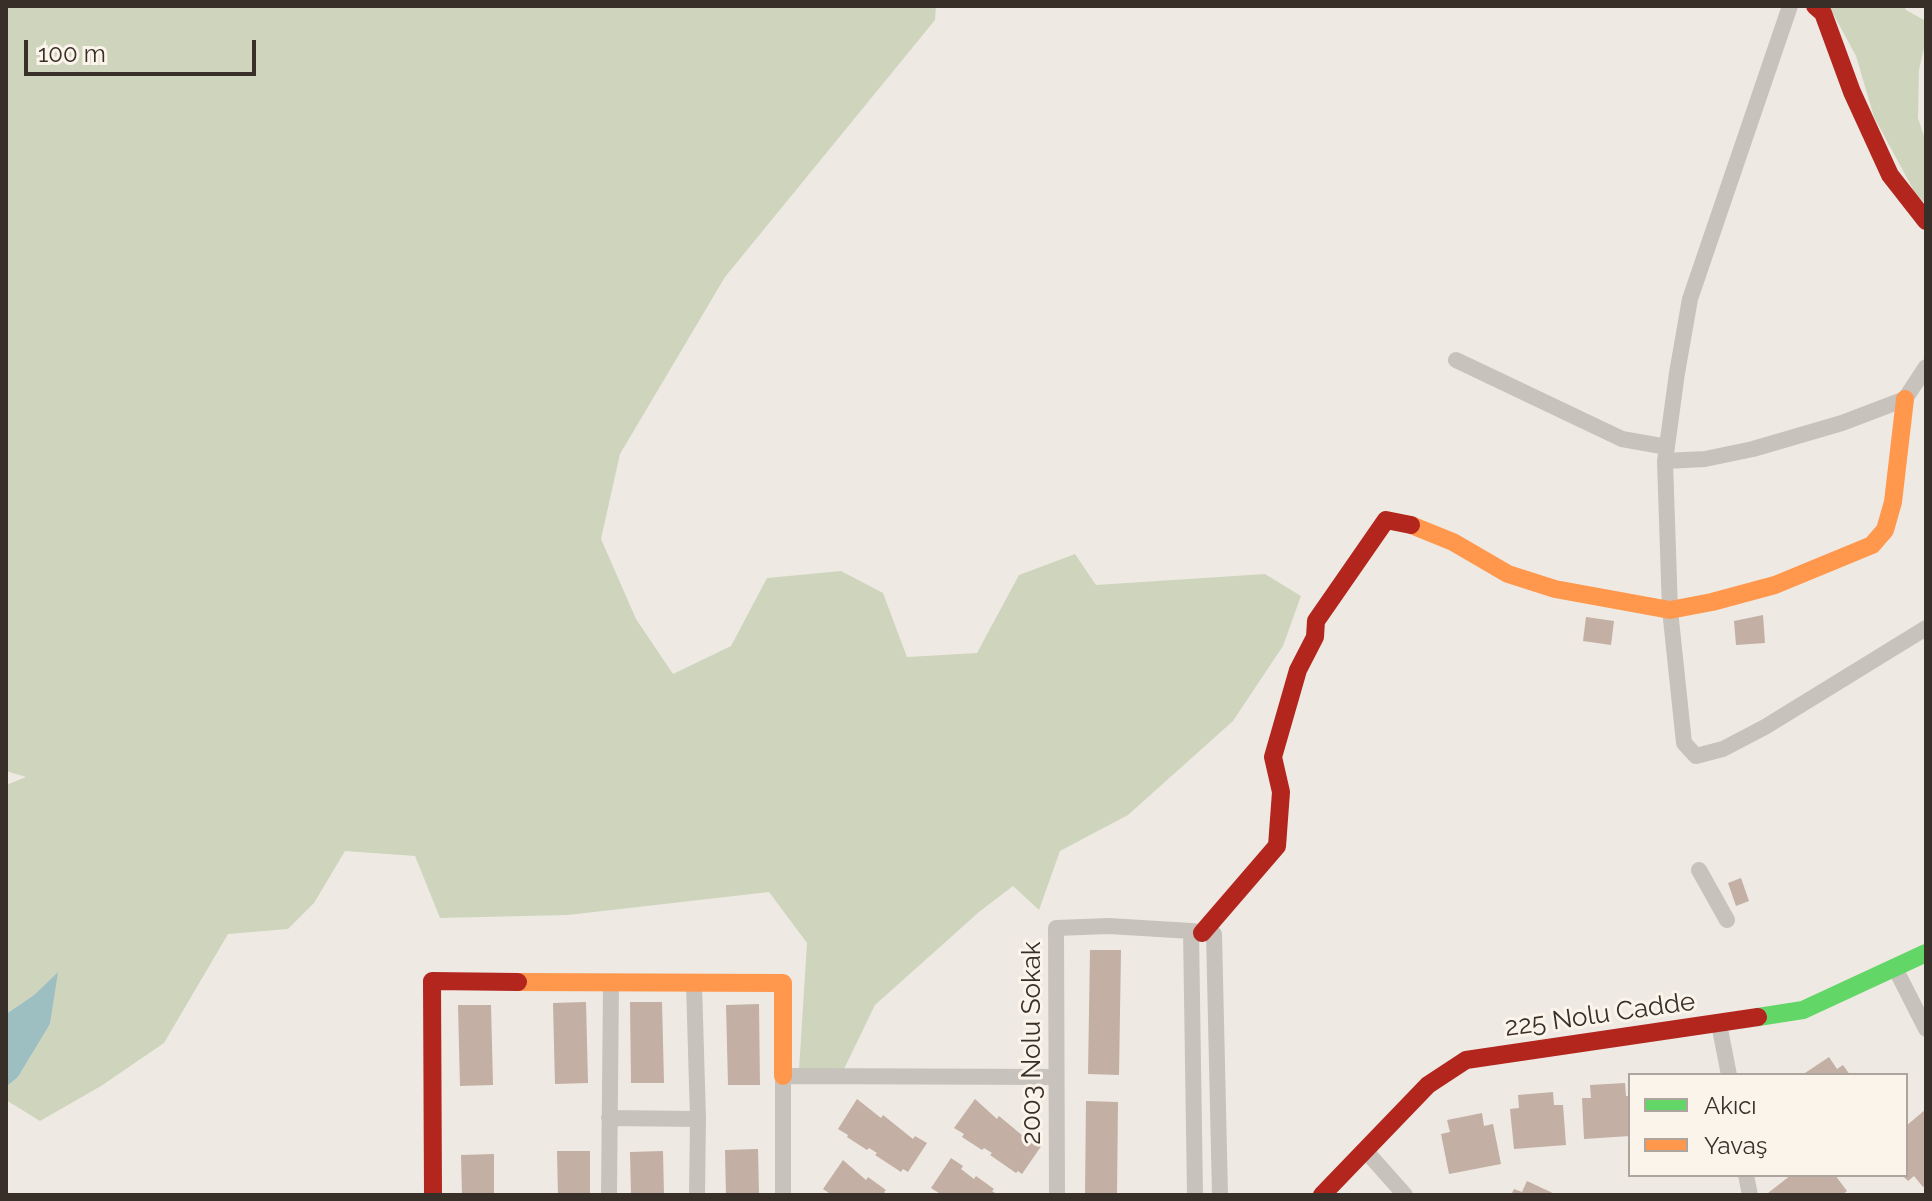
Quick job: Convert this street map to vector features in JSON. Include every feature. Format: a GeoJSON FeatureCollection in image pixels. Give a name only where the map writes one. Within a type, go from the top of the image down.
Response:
{"type":"FeatureCollection","features":[{"type":"Feature","properties":{"kind":"street"},"geometry":{"type":"LineString","coordinates":[[1790,6],[1690,299],[1666,454],[1670,610],[1684,743],[1696,756],[1723,749],[1765,727],[1926,628]]}},
{"type":"Feature","properties":{"kind":"street"},"geometry":{"type":"LineString","coordinates":[[1815,6],[1823,13],[1852,92],[1890,175],[1926,221]]}},
{"type":"Feature","properties":{"kind":"street"},"geometry":{"type":"LineString","coordinates":[[1456,360],[1622,439],[1666,454],[1705,459],[1753,449],[1842,423],[1905,399]]}},
{"type":"Feature","properties":{"kind":"street"},"geometry":{"type":"LineString","coordinates":[[1195,1195],[1196,932],[1277,846],[1281,792],[1273,757],[1298,670],[1315,637],[1316,621],[1324,606],[1386,520],[1417,526],[1453,542],[1508,574],[1555,589],[1670,610],[1775,585],[1872,545],[1885,530],[1893,502],[1905,399],[1926,367]]}},
{"type":"Feature","properties":{"kind":"street"},"geometry":{"type":"LineString","coordinates":[[1699,870],[1727,920]]}},
{"type":"Feature","properties":{"kind":"street","name":"2003 Nolu Sokak"},"geometry":{"type":"LineString","coordinates":[[1057,1195],[1056,928],[1109,926],[1196,932]]}},
{"type":"Feature","properties":{"kind":"street"},"geometry":{"type":"LineString","coordinates":[[1196,932],[1214,934],[1220,1195]]}},
{"type":"Feature","properties":{"kind":"street","name":"225 Nolu Cadde"},"geometry":{"type":"LineString","coordinates":[[1322,1195],[1428,1085],[1466,1060],[1803,1010],[1926,953]]}},
{"type":"Feature","properties":{"kind":"street"},"geometry":{"type":"LineString","coordinates":[[1895,968],[1926,1029]]}},
{"type":"Feature","properties":{"kind":"street"},"geometry":{"type":"LineString","coordinates":[[433,1195],[432,981],[783,983],[783,1195]]}},
{"type":"Feature","properties":{"kind":"street"},"geometry":{"type":"LineString","coordinates":[[694,983],[697,1195]]}},
{"type":"Feature","properties":{"kind":"street"},"geometry":{"type":"LineString","coordinates":[[609,1195],[611,984]]}},
{"type":"Feature","properties":{"kind":"street"},"geometry":{"type":"LineString","coordinates":[[1719,1024],[1729,1073]]}},
{"type":"Feature","properties":{"kind":"street"},"geometry":{"type":"LineString","coordinates":[[783,1076],[1055,1077]]}},
{"type":"Feature","properties":{"kind":"street"},"geometry":{"type":"LineString","coordinates":[[609,1118],[698,1119]]}},
{"type":"Feature","properties":{"kind":"street"},"geometry":{"type":"LineString","coordinates":[[1365,1150],[1405,1195]]}},
{"type":"Feature","properties":{"kind":"green space"},"geometry":{"type":"Polygon","coordinates":[[[6,6],[936,6],[935,20],[725,277],[620,454],[601,539],[636,619],[673,674],[731,646],[767,578],[841,571],[883,593],[907,657],[977,653],[1019,575],[1075,554],[1096,585],[1265,574],[1301,596],[1283,646],[1233,721],[1128,815],[1060,851],[1039,910],[1013,886],[979,912],[875,1005],[844,1069],[799,1070],[807,943],[769,892],[568,915],[440,918],[415,856],[345,851],[314,903],[288,929],[228,934],[164,1043],[101,1086],[40,1121],[6,1100],[6,1087],[18,1077],[50,1024],[57,973],[34,995],[6,1014],[6,785],[26,777],[6,771],[6,6]]]}},
{"type":"Feature","properties":{"kind":"green space"},"geometry":{"type":"Polygon","coordinates":[[[1829,6],[1904,6],[1926,21],[1926,39],[1919,70],[1918,118],[1926,142],[1926,204],[1915,193],[1874,117],[1856,56],[1829,6]]]}},
{"type":"Feature","properties":{"kind":"water"},"geometry":{"type":"Polygon","coordinates":[[[58,972],[50,1024],[18,1077],[6,1087],[6,1014],[34,995],[58,972]]]}},
{"type":"Feature","properties":{"kind":"building"},"geometry":{"type":"Polygon","coordinates":[[[1763,615],[1765,643],[1736,645],[1734,621],[1763,615]]]}},
{"type":"Feature","properties":{"kind":"building"},"geometry":{"type":"Polygon","coordinates":[[[1586,617],[1614,621],[1611,645],[1583,641],[1586,617]]]}},
{"type":"Feature","properties":{"kind":"building"},"geometry":{"type":"Polygon","coordinates":[[[1741,878],[1749,901],[1736,906],[1728,883],[1741,878]]]}},
{"type":"Feature","properties":{"kind":"building"},"geometry":{"type":"Polygon","coordinates":[[[1090,950],[1121,950],[1119,1075],[1088,1074],[1090,950]]]}},
{"type":"Feature","properties":{"kind":"building"},"geometry":{"type":"Polygon","coordinates":[[[586,1002],[588,1083],[555,1084],[553,1003],[586,1002]]]}},
{"type":"Feature","properties":{"kind":"building"},"geometry":{"type":"Polygon","coordinates":[[[630,1002],[662,1002],[664,1083],[631,1083],[630,1002]]]}},
{"type":"Feature","properties":{"kind":"building"},"geometry":{"type":"Polygon","coordinates":[[[759,1004],[760,1085],[728,1085],[726,1005],[759,1004]]]}},
{"type":"Feature","properties":{"kind":"building"},"geometry":{"type":"Polygon","coordinates":[[[458,1005],[491,1005],[493,1085],[460,1086],[458,1005]]]}},
{"type":"Feature","properties":{"kind":"building"},"geometry":{"type":"Polygon","coordinates":[[[1829,1057],[1837,1069],[1843,1065],[1849,1073],[1805,1073],[1829,1057]]]}},
{"type":"Feature","properties":{"kind":"building"},"geometry":{"type":"Polygon","coordinates":[[[1625,1083],[1628,1136],[1584,1139],[1582,1098],[1591,1098],[1590,1085],[1625,1083]]]}},
{"type":"Feature","properties":{"kind":"building"},"geometry":{"type":"Polygon","coordinates":[[[1553,1092],[1554,1105],[1563,1105],[1566,1145],[1514,1149],[1510,1109],[1519,1108],[1518,1095],[1553,1092]]]}},
{"type":"Feature","properties":{"kind":"building"},"geometry":{"type":"Polygon","coordinates":[[[857,1099],[913,1139],[915,1136],[927,1143],[908,1172],[903,1169],[901,1172],[838,1129],[857,1099]]]}},
{"type":"Feature","properties":{"kind":"building"},"geometry":{"type":"Polygon","coordinates":[[[975,1099],[1029,1141],[1031,1138],[1042,1145],[1022,1174],[962,1137],[964,1134],[954,1128],[975,1099]]]}},
{"type":"Feature","properties":{"kind":"building"},"geometry":{"type":"Polygon","coordinates":[[[1086,1101],[1118,1102],[1117,1195],[1085,1195],[1086,1101]]]}},
{"type":"Feature","properties":{"kind":"building"},"geometry":{"type":"Polygon","coordinates":[[[1926,1109],[1926,1185],[1923,1187],[1914,1176],[1908,1181],[1904,1177],[1908,1177],[1908,1124],[1926,1109]]]}},
{"type":"Feature","properties":{"kind":"building"},"geometry":{"type":"Polygon","coordinates":[[[1482,1113],[1484,1126],[1493,1124],[1501,1164],[1449,1174],[1441,1134],[1450,1132],[1447,1120],[1482,1113]]]}},
{"type":"Feature","properties":{"kind":"building"},"geometry":{"type":"Polygon","coordinates":[[[758,1149],[759,1195],[726,1195],[725,1150],[758,1149]]]}},
{"type":"Feature","properties":{"kind":"building"},"geometry":{"type":"Polygon","coordinates":[[[557,1151],[590,1151],[590,1195],[558,1195],[557,1151]]]}},
{"type":"Feature","properties":{"kind":"building"},"geometry":{"type":"Polygon","coordinates":[[[663,1151],[664,1195],[631,1195],[630,1152],[663,1151]]]}},
{"type":"Feature","properties":{"kind":"building"},"geometry":{"type":"Polygon","coordinates":[[[494,1154],[494,1195],[462,1195],[461,1155],[494,1154]]]}},
{"type":"Feature","properties":{"kind":"building"},"geometry":{"type":"Polygon","coordinates":[[[951,1158],[963,1166],[961,1169],[974,1179],[976,1176],[998,1195],[942,1195],[931,1188],[951,1158]]]}},
{"type":"Feature","properties":{"kind":"building"},"geometry":{"type":"Polygon","coordinates":[[[843,1160],[866,1180],[868,1177],[886,1190],[884,1192],[888,1195],[832,1195],[823,1189],[843,1160]]]}},
{"type":"Feature","properties":{"kind":"building"},"geometry":{"type":"Polygon","coordinates":[[[1788,1177],[1836,1177],[1847,1191],[1842,1195],[1768,1193],[1788,1177]]]}},
{"type":"Feature","properties":{"kind":"building"},"geometry":{"type":"Polygon","coordinates":[[[1527,1181],[1557,1195],[1511,1195],[1514,1189],[1522,1192],[1527,1181]]]}},
{"type":"Feature","properties":{"kind":"traffic: fast"},"geometry":{"type":"LineString","coordinates":[[1758,1017],[1803,1010],[1926,953]]}},
{"type":"Feature","properties":{"kind":"traffic: slow"},"geometry":{"type":"LineString","coordinates":[[1411,525],[1453,542],[1508,574],[1555,589],[1670,610],[1712,602],[1775,585],[1872,545],[1885,530],[1893,502],[1905,399]]}},
{"type":"Feature","properties":{"kind":"traffic: slow"},"geometry":{"type":"LineString","coordinates":[[518,982],[783,983],[783,1076]]}},
{"type":"Feature","properties":{"kind":"traffic: jam"},"geometry":{"type":"LineString","coordinates":[[1815,6],[1823,13],[1852,92],[1890,175],[1926,221]]}},
{"type":"Feature","properties":{"kind":"traffic: jam"},"geometry":{"type":"LineString","coordinates":[[1202,933],[1277,846],[1281,792],[1273,757],[1298,670],[1315,637],[1316,621],[1386,520],[1411,525]]}},
{"type":"Feature","properties":{"kind":"traffic: jam"},"geometry":{"type":"LineString","coordinates":[[433,1195],[432,981],[518,982]]}},
{"type":"Feature","properties":{"kind":"traffic: jam"},"geometry":{"type":"LineString","coordinates":[[1322,1195],[1428,1085],[1466,1060],[1758,1017]]}}]}
